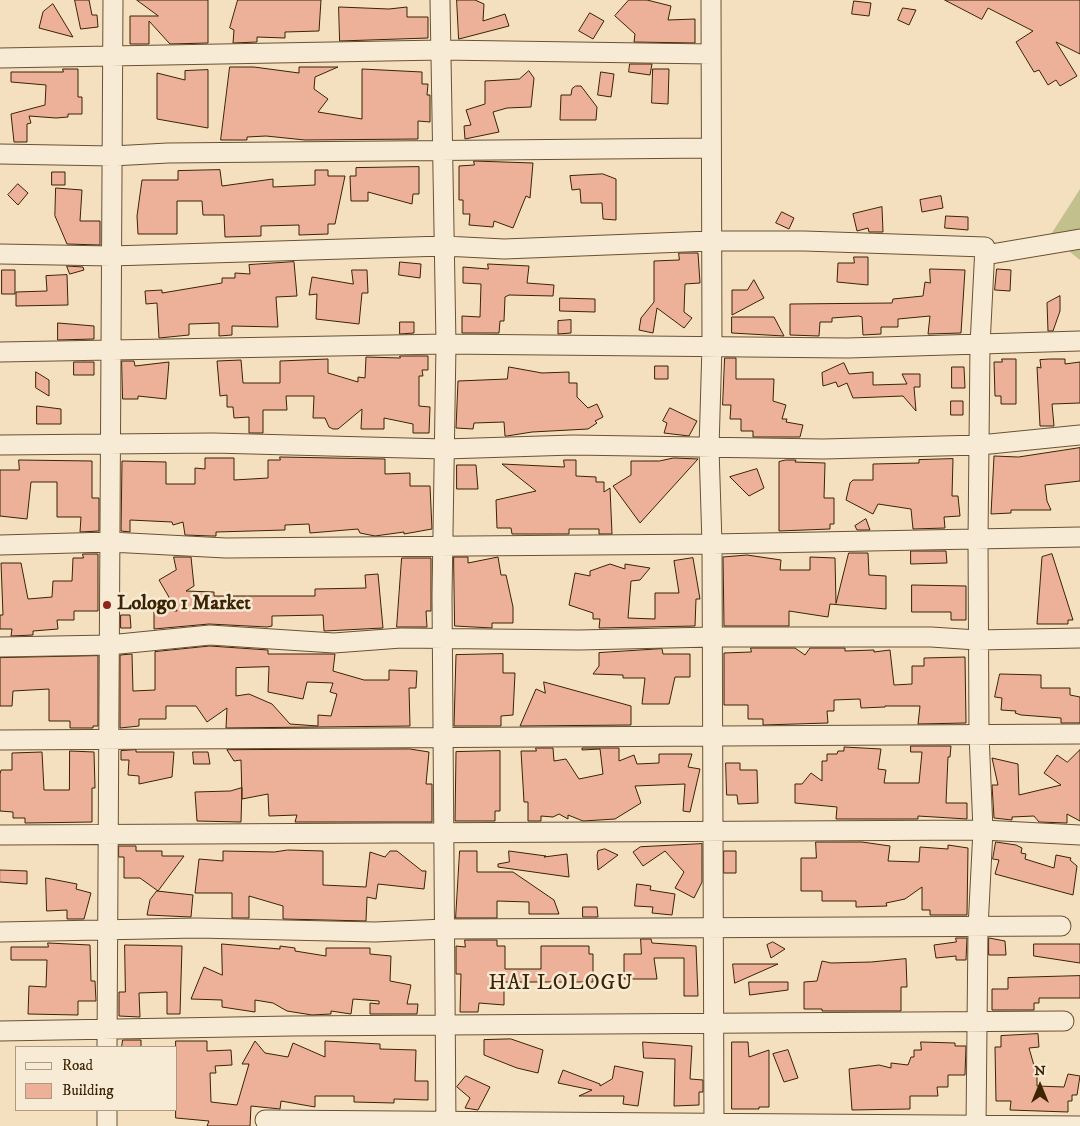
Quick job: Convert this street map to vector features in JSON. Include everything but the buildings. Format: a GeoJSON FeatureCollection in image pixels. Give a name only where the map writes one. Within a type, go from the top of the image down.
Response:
{"type":"FeatureCollection","features":[{"type":"Feature","properties":{"kind":"street"},"geometry":{"type":"LineString","coordinates":[[107,1038],[113,0]]}},
{"type":"Feature","properties":{"kind":"street"},"geometry":{"type":"LineString","coordinates":[[440,0],[446,344],[443,737],[446,1124]]}},
{"type":"Feature","properties":{"kind":"street"},"geometry":{"type":"LineString","coordinates":[[711,0],[710,241],[712,346],[709,448],[713,637],[714,1124]]}},
{"type":"Feature","properties":{"kind":"street"},"geometry":{"type":"LineString","coordinates":[[0,58],[112,58],[441,50],[710,54]]}},
{"type":"Feature","properties":{"kind":"street"},"geometry":{"type":"LineString","coordinates":[[0,154],[112,156],[168,153],[711,148]]}},
{"type":"Feature","properties":{"kind":"street"},"geometry":{"type":"LineString","coordinates":[[985,255],[1080,239]]}},
{"type":"Feature","properties":{"kind":"street"},"geometry":{"type":"LineString","coordinates":[[0,254],[111,256],[444,246],[504,249],[710,241],[804,241],[986,247],[980,345],[977,640],[983,830],[978,928],[976,1125]]}},
{"type":"Feature","properties":{"kind":"street"},"geometry":{"type":"LineString","coordinates":[[0,352],[446,344],[848,348],[1080,341]]}},
{"type":"Feature","properties":{"kind":"street"},"geometry":{"type":"LineString","coordinates":[[0,445],[213,443],[445,449],[572,445],[823,449],[980,445],[1080,435]]}},
{"type":"Feature","properties":{"kind":"street"},"geometry":{"type":"LineString","coordinates":[[0,545],[110,542],[226,548],[712,544],[1080,537]]}},
{"type":"Feature","properties":{"kind":"street"},"geometry":{"type":"LineString","coordinates":[[0,647],[109,646],[210,635],[334,643],[401,638],[444,640],[579,640],[713,637],[931,637],[977,640],[1080,638]]}},
{"type":"Feature","properties":{"kind":"street"},"geometry":{"type":"LineString","coordinates":[[0,740],[1080,734]]}},
{"type":"Feature","properties":{"kind":"street"},"geometry":{"type":"LineString","coordinates":[[0,835],[983,830],[1080,835]]}},
{"type":"Feature","properties":{"kind":"street"},"geometry":{"type":"LineString","coordinates":[[0,932],[197,928],[375,932],[445,929],[714,930],[845,926],[978,928],[1061,926]]}},
{"type":"Feature","properties":{"kind":"street"},"geometry":{"type":"LineString","coordinates":[[0,1031],[107,1038],[446,1025],[1064,1021]]}},
{"type":"Feature","properties":{"kind":"street"},"geometry":{"type":"LineString","coordinates":[[107,1111],[107,1126]]}},
{"type":"Feature","properties":{"kind":"street"},"geometry":{"type":"LineString","coordinates":[[264,1120],[446,1124],[1080,1126]]}},
{"type":"Feature","properties":{"kind":"shaded area"},"geometry":{"type":"Polygon","coordinates":[[[1080,189],[1080,260],[1050,236],[1080,189]]]}},
{"type":"Feature","properties":{"kind":"place","name":"Lologo 1 Market"},"geometry":{"type":"Point","coordinates":[107,605]}},
{"type":"Feature","properties":{"kind":"district","name":"HAI LOLOGU"},"geometry":{"type":"Point","coordinates":[561,985]}}]}
